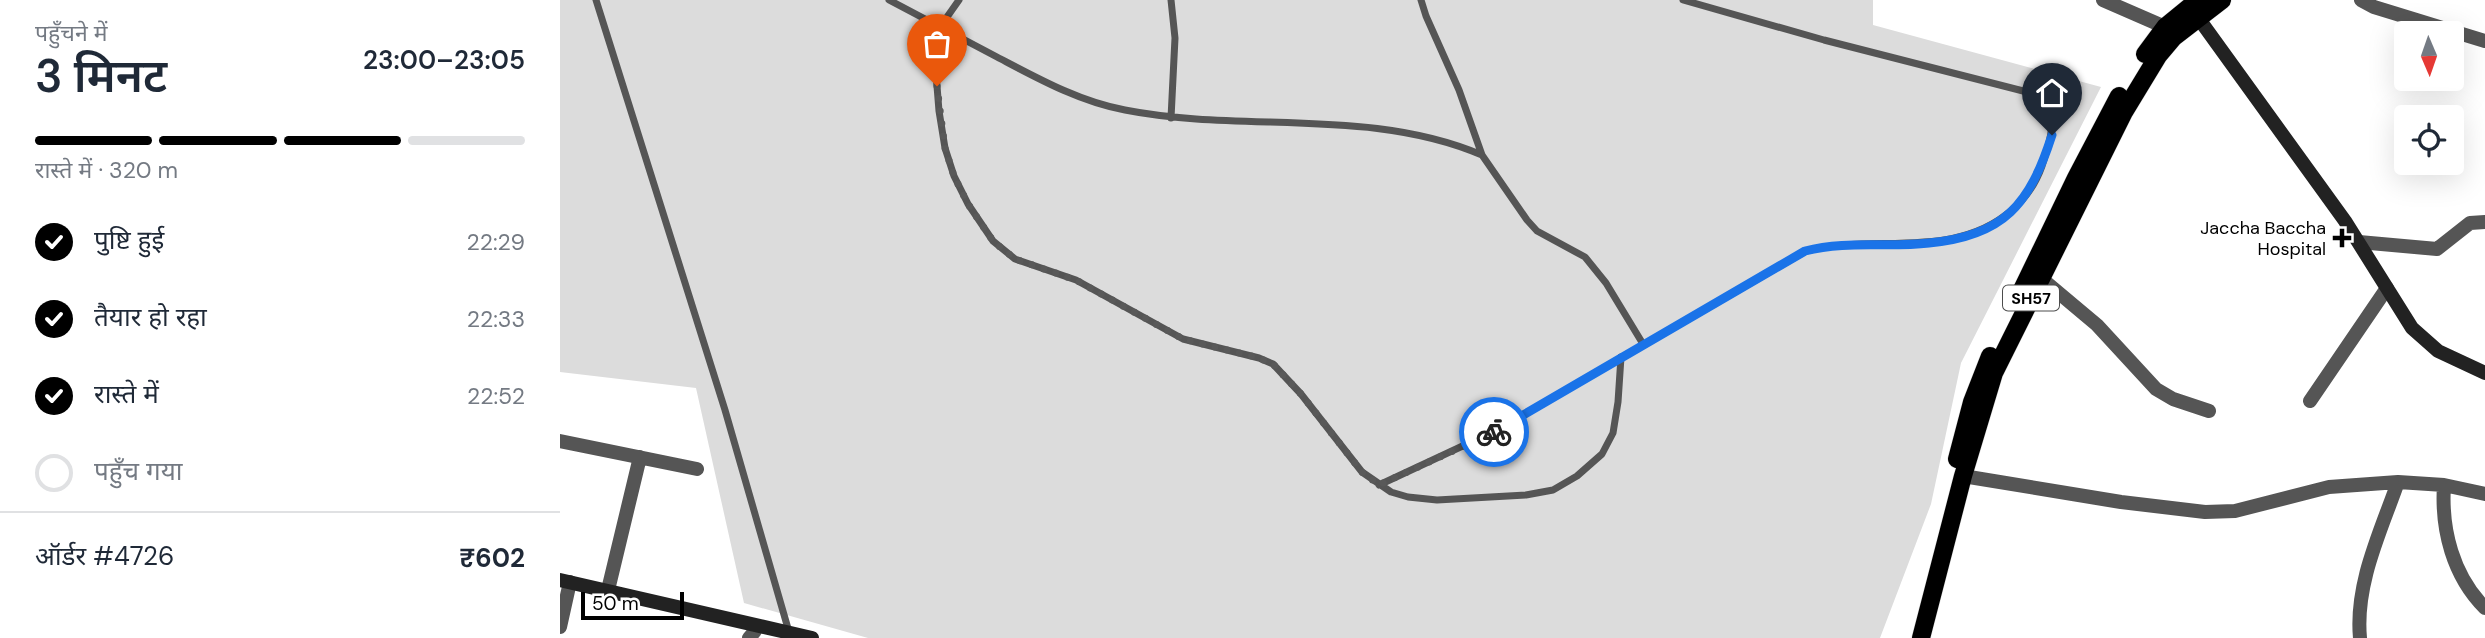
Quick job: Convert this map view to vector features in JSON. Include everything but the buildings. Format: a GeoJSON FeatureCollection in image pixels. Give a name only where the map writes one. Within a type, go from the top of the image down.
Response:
{"type":"FeatureCollection","features":[{"type":"Feature","properties":{"kind":"main road","name":"SH57"},"geometry":{"type":"LineString","coordinates":[[1908,638],[1981,374],[2112,107],[2146,53],[2165,27],[2192,6],[2221,0]]}},
{"type":"Feature","properties":{"kind":"main road","name":"SH57"},"geometry":{"type":"LineString","coordinates":[[1921,638],[1963,476],[1994,373],[2124,112],[2192,6]]}},
{"type":"Feature","properties":{"kind":"street"},"geometry":{"type":"LineString","coordinates":[[2103,0],[2165,27]]}},
{"type":"Feature","properties":{"kind":"street"},"geometry":{"type":"LineString","coordinates":[[2361,0],[2374,7],[2485,41]]}},
{"type":"Feature","properties":{"kind":"street"},"geometry":{"type":"LineString","coordinates":[[2192,6],[2359,242],[2412,328],[2438,351],[2485,373]]}},
{"type":"Feature","properties":{"kind":"street"},"geometry":{"type":"LineString","coordinates":[[2359,242],[2437,249],[2470,223],[2485,222]]}},
{"type":"Feature","properties":{"kind":"street"},"geometry":{"type":"LineString","coordinates":[[2041,278],[2097,325],[2156,389],[2173,399],[2209,411]]}},
{"type":"Feature","properties":{"kind":"street"},"geometry":{"type":"LineString","coordinates":[[2310,401],[2387,288]]}},
{"type":"Feature","properties":{"kind":"street"},"geometry":{"type":"LineString","coordinates":[[560,441],[697,469]]}},
{"type":"Feature","properties":{"kind":"street"},"geometry":{"type":"LineString","coordinates":[[608,590],[640,457]]}},
{"type":"Feature","properties":{"kind":"street"},"geometry":{"type":"LineString","coordinates":[[1963,476],[2121,502],[2205,512],[2235,511],[2329,487],[2398,482],[2444,485],[2485,495]]}},
{"type":"Feature","properties":{"kind":"street"},"geometry":{"type":"LineString","coordinates":[[2360,638],[2358,618],[2362,586],[2398,482]]}},
{"type":"Feature","properties":{"kind":"street"},"geometry":{"type":"LineString","coordinates":[[2444,485],[2443,501],[2452,556],[2470,593],[2485,608]]}},
{"type":"Feature","properties":{"kind":"street"},"geometry":{"type":"LineString","coordinates":[[560,627],[565,581],[608,590],[754,633],[789,632],[812,638]]}},
{"type":"Feature","properties":{"kind":"lane"},"geometry":{"type":"LineString","coordinates":[[596,0],[725,410],[789,632]]}},
{"type":"Feature","properties":{"kind":"lane"},"geometry":{"type":"LineString","coordinates":[[889,0],[1026,73],[1077,96],[1122,110],[1171,118],[1308,124],[1409,133],[1456,144],[1482,155]]}},
{"type":"Feature","properties":{"kind":"lane"},"geometry":{"type":"LineString","coordinates":[[959,0],[940,27],[935,61],[945,148],[968,204],[993,241],[1015,259],[1076,280],[1183,339],[1273,364],[1301,394],[1362,472],[1391,492],[1437,500],[1553,491],[1577,476],[1602,454],[1613,433],[1618,402],[1620,357]]}},
{"type":"Feature","properties":{"kind":"lane"},"geometry":{"type":"LineString","coordinates":[[1171,0],[1175,38],[1171,118]]}},
{"type":"Feature","properties":{"kind":"lane"},"geometry":{"type":"LineString","coordinates":[[1421,0],[1459,90],[1482,155],[1527,220],[1537,230],[1585,257],[1606,283],[1643,344]]}},
{"type":"Feature","properties":{"kind":"lane"},"geometry":{"type":"LineString","coordinates":[[1379,485],[1499,429],[1805,251],[1830,245],[1929,243],[1978,233],[1998,222],[2023,201],[2040,172],[2052,135],[2052,116],[2045,99],[1683,0]]}},
{"type":"Feature","properties":{"kind":"shaded area"},"geometry":{"type":"Polygon","coordinates":[[[560,0],[1873,0],[1873,25],[2101,87],[1961,363],[1931,504],[1880,638],[868,638],[744,603],[696,388],[560,372],[560,0]]]}},
{"type":"Feature","properties":{"kind":"way so far"},"geometry":{"type":"LineString","coordinates":[[937,86],[945,148],[954,176],[968,204],[993,241],[1015,259],[1076,280],[1183,339],[1273,364],[1301,394],[1362,472],[1379,485],[1494,432]]}},
{"type":"Feature","properties":{"kind":"place","name":"Jaccha Baccha Hospital"},"geometry":{"type":"Point","coordinates":[2342,238]}},
{"type":"Feature","properties":{"kind":"route"},"geometry":{"type":"LineString","coordinates":[[1494,432],[1805,251],[1830,245],[1929,243],[1978,233],[1998,222],[2023,201],[2040,172],[2052,135]]}}]}
